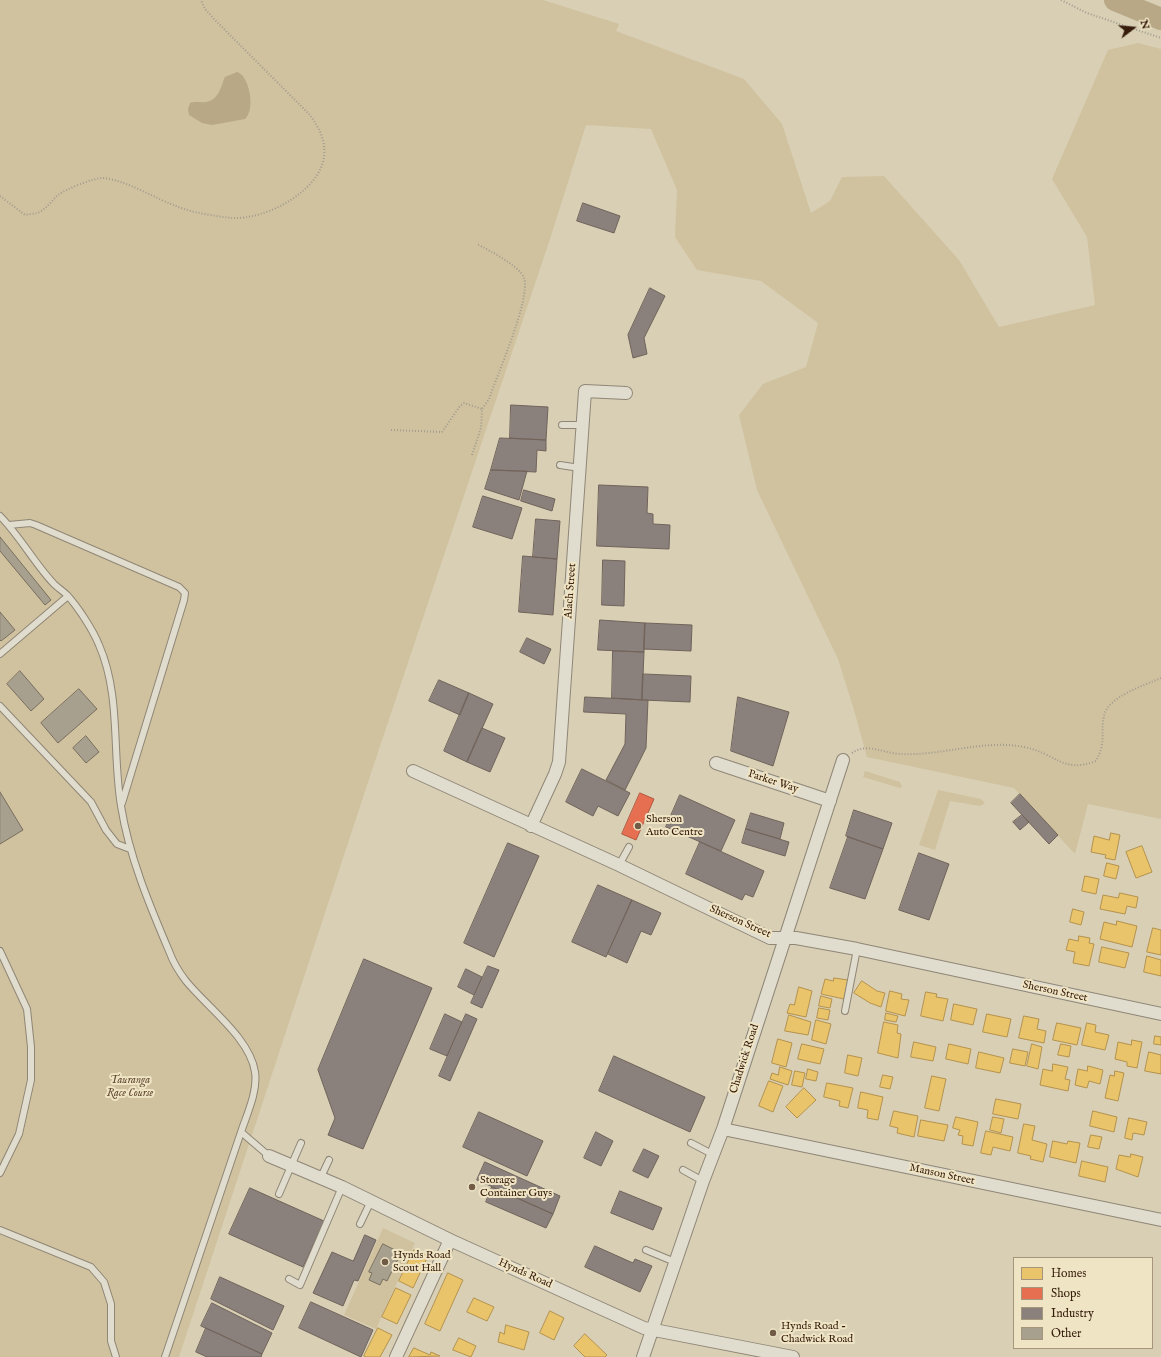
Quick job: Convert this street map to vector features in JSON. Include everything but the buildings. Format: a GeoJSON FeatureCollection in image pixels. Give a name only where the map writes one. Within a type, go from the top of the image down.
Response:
{"type":"FeatureCollection","features":[{"type":"Feature","properties":{"kind":"street","name":"Alach Street"},"geometry":{"type":"LineString","coordinates":[[531,826],[559,762],[585,391],[626,393]]}},
{"type":"Feature","properties":{"kind":"street","name":"Chadwick Road"},"geometry":{"type":"LineString","coordinates":[[643,1357],[703,1181],[723,1130],[784,938],[843,760]]}},
{"type":"Feature","properties":{"kind":"street","name":"Parker Way"},"geometry":{"type":"LineString","coordinates":[[716,763],[830,801]]}},
{"type":"Feature","properties":{"kind":"street","name":"Sherson Street"},"geometry":{"type":"LineString","coordinates":[[413,771],[619,865],[770,938],[796,938],[857,949],[1161,1014]]}},
{"type":"Feature","properties":{"kind":"street","name":"Manson Street"},"geometry":{"type":"LineString","coordinates":[[723,1130],[1161,1220]]}},
{"type":"Feature","properties":{"kind":"street","name":"Hynds Road"},"geometry":{"type":"LineString","coordinates":[[269,1156],[321,1177],[450,1240],[644,1328],[793,1357]]}},
{"type":"Feature","properties":{"kind":"street"},"geometry":{"type":"LineString","coordinates":[[396,1357],[450,1240]]}},
{"type":"Feature","properties":{"kind":"lane"},"geometry":{"type":"LineString","coordinates":[[562,425],[583,425]]}},
{"type":"Feature","properties":{"kind":"lane"},"geometry":{"type":"LineString","coordinates":[[560,465],[580,468]]}},
{"type":"Feature","properties":{"kind":"lane"},"geometry":{"type":"LineString","coordinates":[[0,516],[9,525],[54,584],[68,596],[92,631],[107,663],[115,715],[121,806],[130,849],[150,904],[177,968],[186,981],[240,1040],[252,1060],[255,1072],[254,1090],[241,1132],[165,1357]]}},
{"type":"Feature","properties":{"kind":"lane"},"geometry":{"type":"LineString","coordinates":[[9,525],[30,523],[36,525],[179,587],[185,593],[121,806]]}},
{"type":"Feature","properties":{"kind":"lane"},"geometry":{"type":"LineString","coordinates":[[0,654],[68,596]]}},
{"type":"Feature","properties":{"kind":"lane"},"geometry":{"type":"LineString","coordinates":[[0,706],[91,802],[106,830],[117,844],[130,849]]}},
{"type":"Feature","properties":{"kind":"lane"},"geometry":{"type":"LineString","coordinates":[[619,865],[629,847]]}},
{"type":"Feature","properties":{"kind":"lane"},"geometry":{"type":"LineString","coordinates":[[845,1011],[857,949]]}},
{"type":"Feature","properties":{"kind":"lane"},"geometry":{"type":"LineString","coordinates":[[0,951],[27,1009],[31,1048],[31,1080],[19,1134],[0,1173]]}},
{"type":"Feature","properties":{"kind":"lane"},"geometry":{"type":"LineString","coordinates":[[241,1132],[269,1156]]}},
{"type":"Feature","properties":{"kind":"lane"},"geometry":{"type":"LineString","coordinates":[[278,1194],[301,1143]]}},
{"type":"Feature","properties":{"kind":"lane"},"geometry":{"type":"LineString","coordinates":[[691,1143],[714,1155]]}},
{"type":"Feature","properties":{"kind":"lane"},"geometry":{"type":"LineString","coordinates":[[321,1177],[329,1160]]}},
{"type":"Feature","properties":{"kind":"lane"},"geometry":{"type":"LineString","coordinates":[[683,1170],[703,1181]]}},
{"type":"Feature","properties":{"kind":"lane"},"geometry":{"type":"LineString","coordinates":[[290,1279],[300,1285],[342,1187]]}},
{"type":"Feature","properties":{"kind":"lane"},"geometry":{"type":"LineString","coordinates":[[360,1224],[371,1201]]}},
{"type":"Feature","properties":{"kind":"lane"},"geometry":{"type":"LineString","coordinates":[[0,1230],[91,1267],[104,1282],[111,1304],[111,1341],[116,1357]]}},
{"type":"Feature","properties":{"kind":"lane"},"geometry":{"type":"LineString","coordinates":[[646,1250],[675,1262]]}},
{"type":"Feature","properties":{"kind":"path"},"geometry":{"type":"LineString","coordinates":[[0,196],[25,215],[38,213],[59,194],[83,183],[102,178],[122,184],[177,207],[233,218],[268,213],[284,204],[312,181],[320,169],[324,157],[324,143],[321,130],[310,115],[214,19],[205,9],[201,0]]}},
{"type":"Feature","properties":{"kind":"path"},"geometry":{"type":"LineString","coordinates":[[1061,0],[1087,13],[1161,38]]}},
{"type":"Feature","properties":{"kind":"path"},"geometry":{"type":"LineString","coordinates":[[472,455],[481,428],[482,409],[489,399],[525,298],[524,277],[518,270],[477,244]]}},
{"type":"Feature","properties":{"kind":"path"},"geometry":{"type":"LineString","coordinates":[[392,430],[442,432],[460,406],[464,403],[482,409]]}},
{"type":"Feature","properties":{"kind":"path"},"geometry":{"type":"LineString","coordinates":[[843,760],[855,751],[862,748],[871,748],[903,755],[976,747],[1008,746],[1024,747],[1040,752],[1072,766],[1085,765],[1096,761],[1101,752],[1104,744],[1104,714],[1109,706],[1118,698],[1161,678]]}},
{"type":"Feature","properties":{"kind":"green space","name":"Tauranga Race Course"},"geometry":{"type":"Polygon","coordinates":[[[0,0],[543,0],[619,24],[616,31],[744,79],[782,124],[811,213],[830,201],[842,177],[884,176],[959,260],[999,327],[1095,305],[1087,237],[1052,179],[1108,50],[1138,43],[1161,49],[1161,819],[1088,804],[1075,854],[1014,788],[867,757],[838,659],[757,490],[739,415],[763,384],[806,367],[818,323],[761,281],[697,270],[675,237],[677,190],[651,129],[586,125],[551,236],[372,770],[179,1357],[0,1357],[0,0]]]}},
{"type":"Feature","properties":{"kind":"green space"},"geometry":{"type":"Polygon","coordinates":[[[865,771],[900,782],[902,787],[900,788],[863,777],[865,771]]]}},
{"type":"Feature","properties":{"kind":"green space"},"geometry":{"type":"Polygon","coordinates":[[[938,790],[981,799],[985,803],[980,806],[950,801],[935,850],[919,845],[938,790]]]}},
{"type":"Feature","properties":{"kind":"green space"},"geometry":{"type":"Polygon","coordinates":[[[383,1228],[415,1243],[376,1329],[344,1315],[383,1228]]]}},
{"type":"Feature","properties":{"kind":"shaded area"},"geometry":{"type":"Polygon","coordinates":[[[237,72],[245,79],[250,93],[250,108],[245,119],[212,125],[202,123],[189,115],[188,109],[190,103],[206,102],[214,99],[219,92],[225,77],[237,72]]]}},
{"type":"Feature","properties":{"kind":"waterway"},"geometry":{"type":"LineString","coordinates":[[1115,0],[1161,19]]}},
{"type":"Feature","properties":{"kind":"place","name":"Sherson Auto Centre"},"geometry":{"type":"Point","coordinates":[638,826]}},
{"type":"Feature","properties":{"kind":"place","name":"Storage Container Guys"},"geometry":{"type":"Point","coordinates":[472,1187]}},
{"type":"Feature","properties":{"kind":"place","name":"Hynds Road Scout Hall"},"geometry":{"type":"Point","coordinates":[385,1262]}},
{"type":"Feature","properties":{"kind":"place","name":"Hynds Road - Chadwick Road"},"geometry":{"type":"Point","coordinates":[773,1333]}}]}
